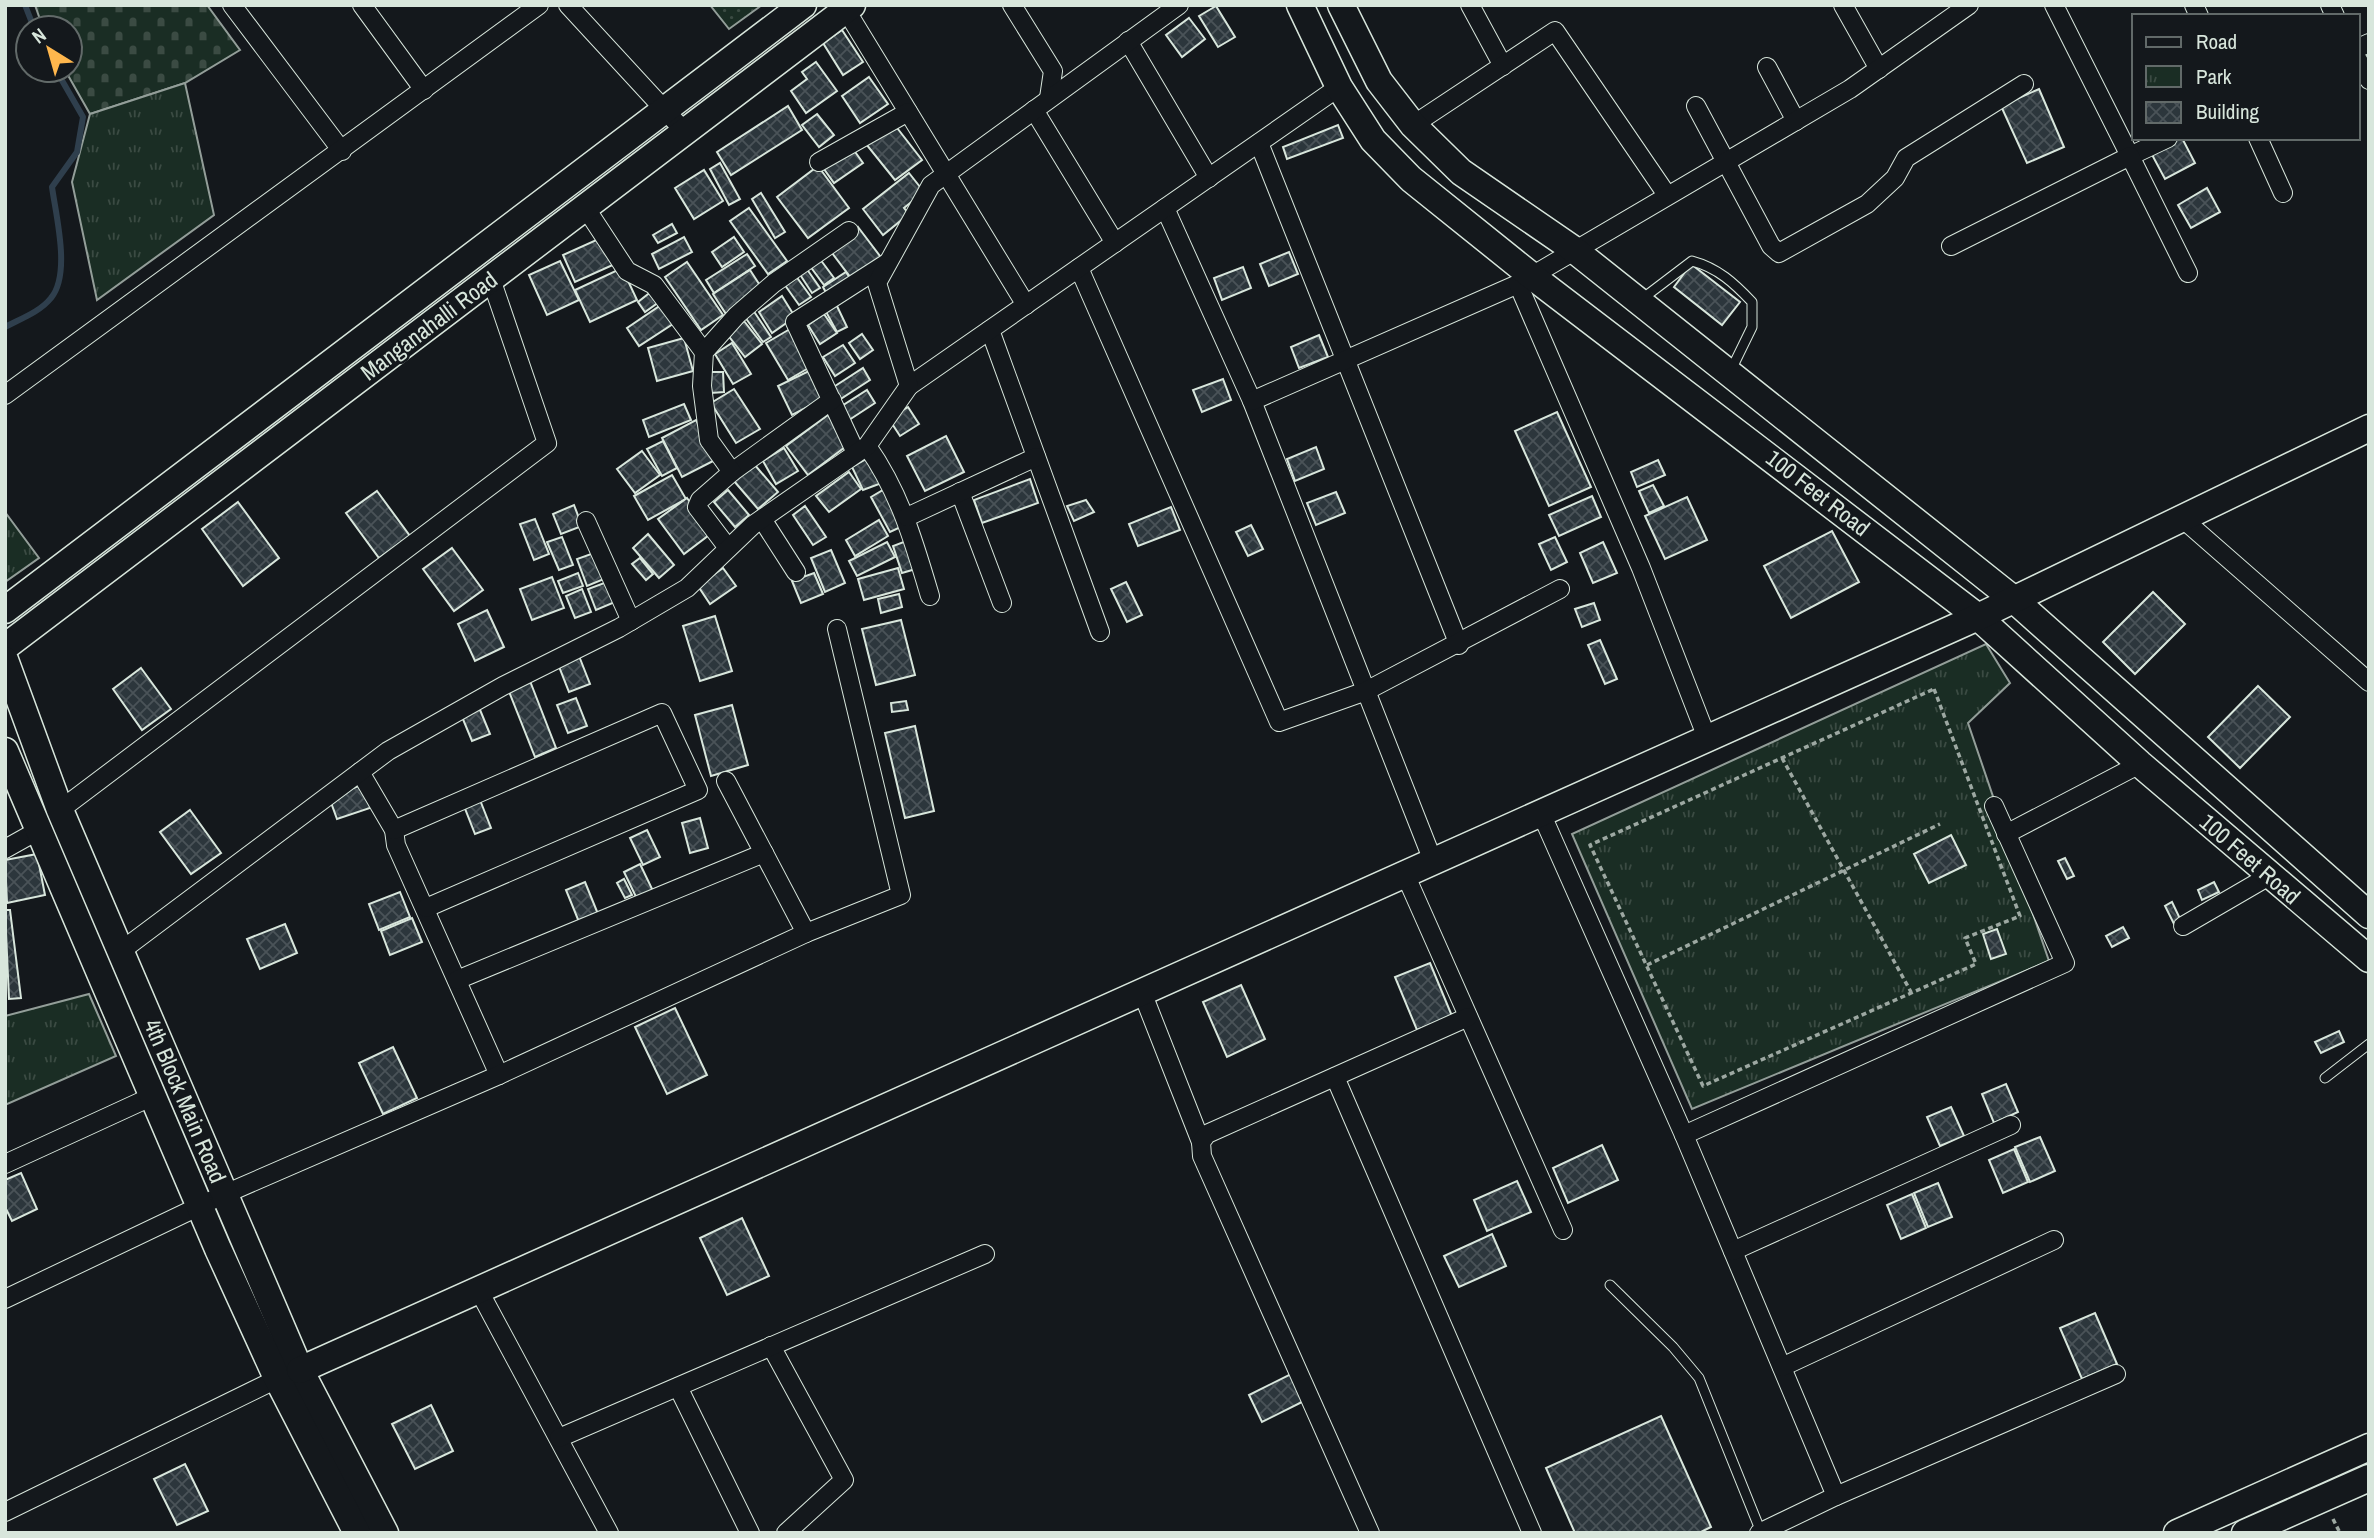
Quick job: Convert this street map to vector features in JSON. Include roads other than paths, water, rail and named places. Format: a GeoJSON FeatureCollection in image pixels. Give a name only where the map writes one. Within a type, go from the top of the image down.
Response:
{"type":"FeatureCollection","features":[{"type":"Feature","properties":{"kind":"street"},"geometry":{"type":"LineString","coordinates":[[232,5],[342,152]]}},
{"type":"Feature","properties":{"kind":"street"},"geometry":{"type":"LineString","coordinates":[[362,5],[425,90]]}},
{"type":"Feature","properties":{"kind":"street"},"geometry":{"type":"LineString","coordinates":[[5,395],[342,152],[539,5]]}},
{"type":"Feature","properties":{"kind":"street"},"geometry":{"type":"LineString","coordinates":[[568,5],[685,132]]}},
{"type":"Feature","properties":{"kind":"street","name":"Manganahalli Road"},"geometry":{"type":"LineString","coordinates":[[5,610],[803,5]]}},
{"type":"Feature","properties":{"kind":"street"},"geometry":{"type":"LineString","coordinates":[[1012,5],[1053,71],[1049,98]]}},
{"type":"Feature","properties":{"kind":"street"},"geometry":{"type":"LineString","coordinates":[[909,386],[877,283],[931,185],[1179,5]]}},
{"type":"Feature","properties":{"kind":"street","name":"100 Feet Road"},"geometry":{"type":"LineString","coordinates":[[1300,5],[1339,88],[1373,140],[1411,178],[1525,280],[1978,617],[2140,764],[2369,959]]}},
{"type":"Feature","properties":{"kind":"street","name":"100 Feet Road"},"geometry":{"type":"LineString","coordinates":[[1341,5],[1379,81],[1413,125],[1461,172],[1573,249],[2012,598],[2369,915]]}},
{"type":"Feature","properties":{"kind":"street"},"geometry":{"type":"LineString","coordinates":[[1470,5],[1503,65]]}},
{"type":"Feature","properties":{"kind":"street"},"geometry":{"type":"LineString","coordinates":[[1843,5],[1879,69]]}},
{"type":"Feature","properties":{"kind":"street"},"geometry":{"type":"LineString","coordinates":[[1252,401],[1525,280],[1573,249],[1796,121],[1879,69],[1969,5]]}},
{"type":"Feature","properties":{"kind":"street"},"geometry":{"type":"LineString","coordinates":[[2054,5],[2188,273]]}},
{"type":"Feature","properties":{"kind":"street"},"geometry":{"type":"LineString","coordinates":[[849,8],[908,112],[1026,305]]}},
{"type":"Feature","properties":{"kind":"street","name":"Manganahalli Road"},"geometry":{"type":"LineString","coordinates":[[5,648],[849,8]]}},
{"type":"Feature","properties":{"kind":"street"},"geometry":{"type":"LineString","coordinates":[[1413,125],[1555,31],[1667,195]]}},
{"type":"Feature","properties":{"kind":"street"},"geometry":{"type":"LineString","coordinates":[[1128,41],[1209,178]]}},
{"type":"Feature","properties":{"kind":"street"},"geometry":{"type":"LineString","coordinates":[[2360,64],[2369,80]]}},
{"type":"Feature","properties":{"kind":"street"},"geometry":{"type":"LineString","coordinates":[[1767,66],[1796,121]]}},
{"type":"Feature","properties":{"kind":"street"},"geometry":{"type":"LineString","coordinates":[[1696,106],[1771,246],[1779,253],[1867,204],[1895,178],[1906,158],[2024,84]]}},
{"type":"Feature","properties":{"kind":"street"},"geometry":{"type":"LineString","coordinates":[[121,951],[388,751],[503,686],[631,621],[687,588],[762,519],[862,449],[909,386],[1339,88]]}},
{"type":"Feature","properties":{"kind":"street"},"geometry":{"type":"LineString","coordinates":[[1034,110],[1115,243]]}},
{"type":"Feature","properties":{"kind":"street"},"geometry":{"type":"LineString","coordinates":[[819,162],[908,112]]}},
{"type":"Feature","properties":{"kind":"street"},"geometry":{"type":"LineString","coordinates":[[1951,246],[2164,140]]}},
{"type":"Feature","properties":{"kind":"street"},"geometry":{"type":"LineString","coordinates":[[2259,140],[2283,193]]}},
{"type":"Feature","properties":{"kind":"street"},"geometry":{"type":"LineString","coordinates":[[1259,143],[1459,645]]}},
{"type":"Feature","properties":{"kind":"street"},"geometry":{"type":"LineString","coordinates":[[585,207],[627,271],[654,285],[704,352]]}},
{"type":"Feature","properties":{"kind":"street"},"geometry":{"type":"LineString","coordinates":[[1165,208],[1252,401],[1433,861]]}},
{"type":"Feature","properties":{"kind":"street"},"geometry":{"type":"LineString","coordinates":[[732,472],[709,440],[702,386],[704,352],[737,315],[774,284],[849,231]]}},
{"type":"Feature","properties":{"kind":"street"},"geometry":{"type":"LineString","coordinates":[[887,263],[795,322],[832,400],[862,449],[888,476],[907,517],[930,596]]}},
{"type":"Feature","properties":{"kind":"street"},"geometry":{"type":"LineString","coordinates":[[1079,268],[1279,722],[1366,691],[1459,645],[1560,589]]}},
{"type":"Feature","properties":{"kind":"street"},"geometry":{"type":"LineString","coordinates":[[60,810],[547,443],[491,279]]}},
{"type":"Feature","properties":{"kind":"street"},"geometry":{"type":"LineString","coordinates":[[1525,280],[1707,738]]}},
{"type":"Feature","properties":{"kind":"street"},"geometry":{"type":"LineString","coordinates":[[990,330],[1100,632]]}},
{"type":"Feature","properties":{"kind":"street"},"geometry":{"type":"LineString","coordinates":[[728,548],[697,507],[700,500],[732,472],[832,400]]}},
{"type":"Feature","properties":{"kind":"street"},"geometry":{"type":"LineString","coordinates":[[5,1511],[288,1374],[1978,617],[2012,598],[2183,519],[2369,428]]}},
{"type":"Feature","properties":{"kind":"street"},"geometry":{"type":"LineString","coordinates":[[907,517],[1036,457]]}},
{"type":"Feature","properties":{"kind":"street"},"geometry":{"type":"LineString","coordinates":[[960,492],[1002,603]]}},
{"type":"Feature","properties":{"kind":"street"},"geometry":{"type":"LineString","coordinates":[[762,519],[796,572]]}},
{"type":"Feature","properties":{"kind":"street"},"geometry":{"type":"LineString","coordinates":[[2183,519],[2369,682]]}},
{"type":"Feature","properties":{"kind":"street"},"geometry":{"type":"LineString","coordinates":[[586,521],[631,621]]}},
{"type":"Feature","properties":{"kind":"street"},"geometry":{"type":"LineString","coordinates":[[5,1299],[225,1194],[499,1074],[807,933],[901,895],[837,629]]}},
{"type":"Feature","properties":{"kind":"street","name":"4th Block Main Road"},"geometry":{"type":"LineString","coordinates":[[5,660],[60,810],[225,1194],[288,1374],[352,1531]]}},
{"type":"Feature","properties":{"kind":"street"},"geometry":{"type":"LineString","coordinates":[[394,830],[662,713],[698,790],[426,908]]}},
{"type":"Feature","properties":{"kind":"street","name":"4th Block Main Road"},"geometry":{"type":"LineString","coordinates":[[5,751],[200,1207],[288,1374],[385,1533]]}},
{"type":"Feature","properties":{"kind":"street"},"geometry":{"type":"LineString","coordinates":[[2006,834],[2140,764]]}},
{"type":"Feature","properties":{"kind":"street"},"geometry":{"type":"LineString","coordinates":[[360,772],[394,830],[396,845],[499,1074]]}},
{"type":"Feature","properties":{"kind":"street"},"geometry":{"type":"LineString","coordinates":[[726,781],[807,933]]}},
{"type":"Feature","properties":{"kind":"street"},"geometry":{"type":"LineString","coordinates":[[1684,1135],[2065,963],[1994,806]]}},
{"type":"Feature","properties":{"kind":"street"},"geometry":{"type":"LineString","coordinates":[[1541,813],[1684,1135],[1836,1496]]}},
{"type":"Feature","properties":{"kind":"street"},"geometry":{"type":"LineString","coordinates":[[5,849],[39,830]]}},
{"type":"Feature","properties":{"kind":"street"},"geometry":{"type":"LineString","coordinates":[[457,980],[764,853]]}},
{"type":"Feature","properties":{"kind":"street"},"geometry":{"type":"LineString","coordinates":[[1405,874],[1563,1230]]}},
{"type":"Feature","properties":{"kind":"street"},"geometry":{"type":"LineString","coordinates":[[2183,926],[2269,876]]}},
{"type":"Feature","properties":{"kind":"street"},"geometry":{"type":"LineString","coordinates":[[1142,992],[1201,1142],[1202,1156],[1370,1533]]}},
{"type":"Feature","properties":{"kind":"street"},"geometry":{"type":"LineString","coordinates":[[1201,1142],[1208,1134],[1468,1017]]}},
{"type":"Feature","properties":{"kind":"street"},"geometry":{"type":"LineString","coordinates":[[1335,1077],[1532,1533]]}},
{"type":"Feature","properties":{"kind":"street"},"geometry":{"type":"LineString","coordinates":[[5,1164],[153,1096]]}},
{"type":"Feature","properties":{"kind":"street"},"geometry":{"type":"LineString","coordinates":[[1733,1251],[2011,1125]]}},
{"type":"Feature","properties":{"kind":"street"},"geometry":{"type":"LineString","coordinates":[[1782,1367],[2054,1240]]}},
{"type":"Feature","properties":{"kind":"street"},"geometry":{"type":"LineString","coordinates":[[559,1438],[985,1254]]}},
{"type":"Feature","properties":{"kind":"street"},"geometry":{"type":"LineString","coordinates":[[478,1289],[609,1533]]}},
{"type":"Feature","properties":{"kind":"street"},"geometry":{"type":"LineString","coordinates":[[771,1346],[844,1480],[786,1533]]}},
{"type":"Feature","properties":{"kind":"street"},"geometry":{"type":"LineString","coordinates":[[1760,1532],[2116,1374]]}},
{"type":"Feature","properties":{"kind":"street"},"geometry":{"type":"LineString","coordinates":[[678,1387],[750,1533]]}},
{"type":"Feature","properties":{"kind":"street"},"geometry":{"type":"LineString","coordinates":[[2177,1533],[2369,1447]]}},
{"type":"Feature","properties":{"kind":"street"},"geometry":{"type":"LineString","coordinates":[[2245,1533],[2369,1478]]}},
{"type":"Feature","properties":{"kind":"lane"},"geometry":{"type":"LineString","coordinates":[[1638,302],[1692,261],[1712,266],[1752,302],[1752,327],[1731,372]]}},
{"type":"Feature","properties":{"kind":"lane"},"geometry":{"type":"LineString","coordinates":[[2325,1078],[2369,1044]]}},
{"type":"Feature","properties":{"kind":"lane"},"geometry":{"type":"LineString","coordinates":[[1610,1285],[1673,1347],[1699,1378],[1760,1532]]}},
{"type":"Feature","properties":{"kind":"waterway"},"geometry":{"type":"LineString","coordinates":[[25,5],[29,14]]}},
{"type":"Feature","properties":{"kind":"waterway"},"geometry":{"type":"LineString","coordinates":[[5,327],[41,307],[57,288],[61,260],[52,187],[77,152],[83,117],[64,84]]}}]}
